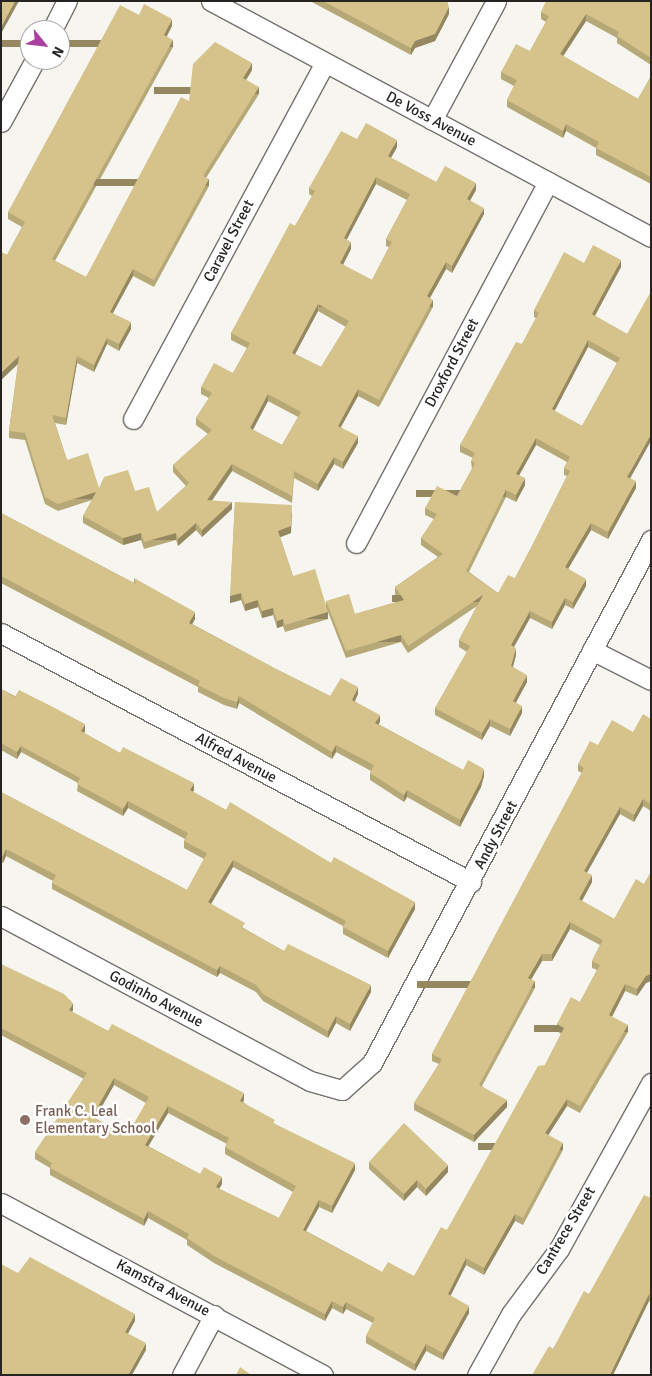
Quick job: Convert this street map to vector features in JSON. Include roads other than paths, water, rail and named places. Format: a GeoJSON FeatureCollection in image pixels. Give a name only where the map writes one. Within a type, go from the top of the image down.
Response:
{"type":"FeatureCollection","features":[{"type":"Feature","properties":{"kind":"street"},"geometry":{"type":"LineString","coordinates":[[58,20],[68,1]]}},
{"type":"Feature","properties":{"kind":"street","name":"De Voss Avenue"},"geometry":{"type":"LineString","coordinates":[[211,1],[651,237]]}},
{"type":"Feature","properties":{"kind":"street"},"geometry":{"type":"LineString","coordinates":[[432,120],[496,1]]}},
{"type":"Feature","properties":{"kind":"street","name":"Caravel Street"},"geometry":{"type":"LineString","coordinates":[[133,419],[325,63]]}},
{"type":"Feature","properties":{"kind":"street"},"geometry":{"type":"LineString","coordinates":[[1,122],[30,70]]}},
{"type":"Feature","properties":{"kind":"street","name":"Droxford Street"},"geometry":{"type":"LineString","coordinates":[[356,543],[548,182]]}},
{"type":"Feature","properties":{"kind":"street","name":"Andy Street"},"geometry":{"type":"LineString","coordinates":[[310,1081],[342,1090],[372,1063],[471,882],[651,540]]}},
{"type":"Feature","properties":{"kind":"street","name":"Alfred Avenue"},"geometry":{"type":"LineString","coordinates":[[1,633],[471,882]]}},
{"type":"Feature","properties":{"kind":"street"},"geometry":{"type":"LineString","coordinates":[[592,650],[651,680]]}},
{"type":"Feature","properties":{"kind":"street","name":"Godinho Avenue"},"geometry":{"type":"LineString","coordinates":[[1,916],[310,1081]]}},
{"type":"Feature","properties":{"kind":"street","name":"Cantrece Street"},"geometry":{"type":"LineString","coordinates":[[477,1375],[511,1314],[559,1249],[651,1083]]}},
{"type":"Feature","properties":{"kind":"street","name":"Kamstra Avenue"},"geometry":{"type":"LineString","coordinates":[[1,1203],[214,1315],[323,1375]]}},
{"type":"Feature","properties":{"kind":"street"},"geometry":{"type":"LineString","coordinates":[[182,1375],[214,1315]]}},
{"type":"Feature","properties":{"kind":"place","name":"Frank C. Leal Elementary School"},"geometry":{"type":"Point","coordinates":[25,1120]}}]}
